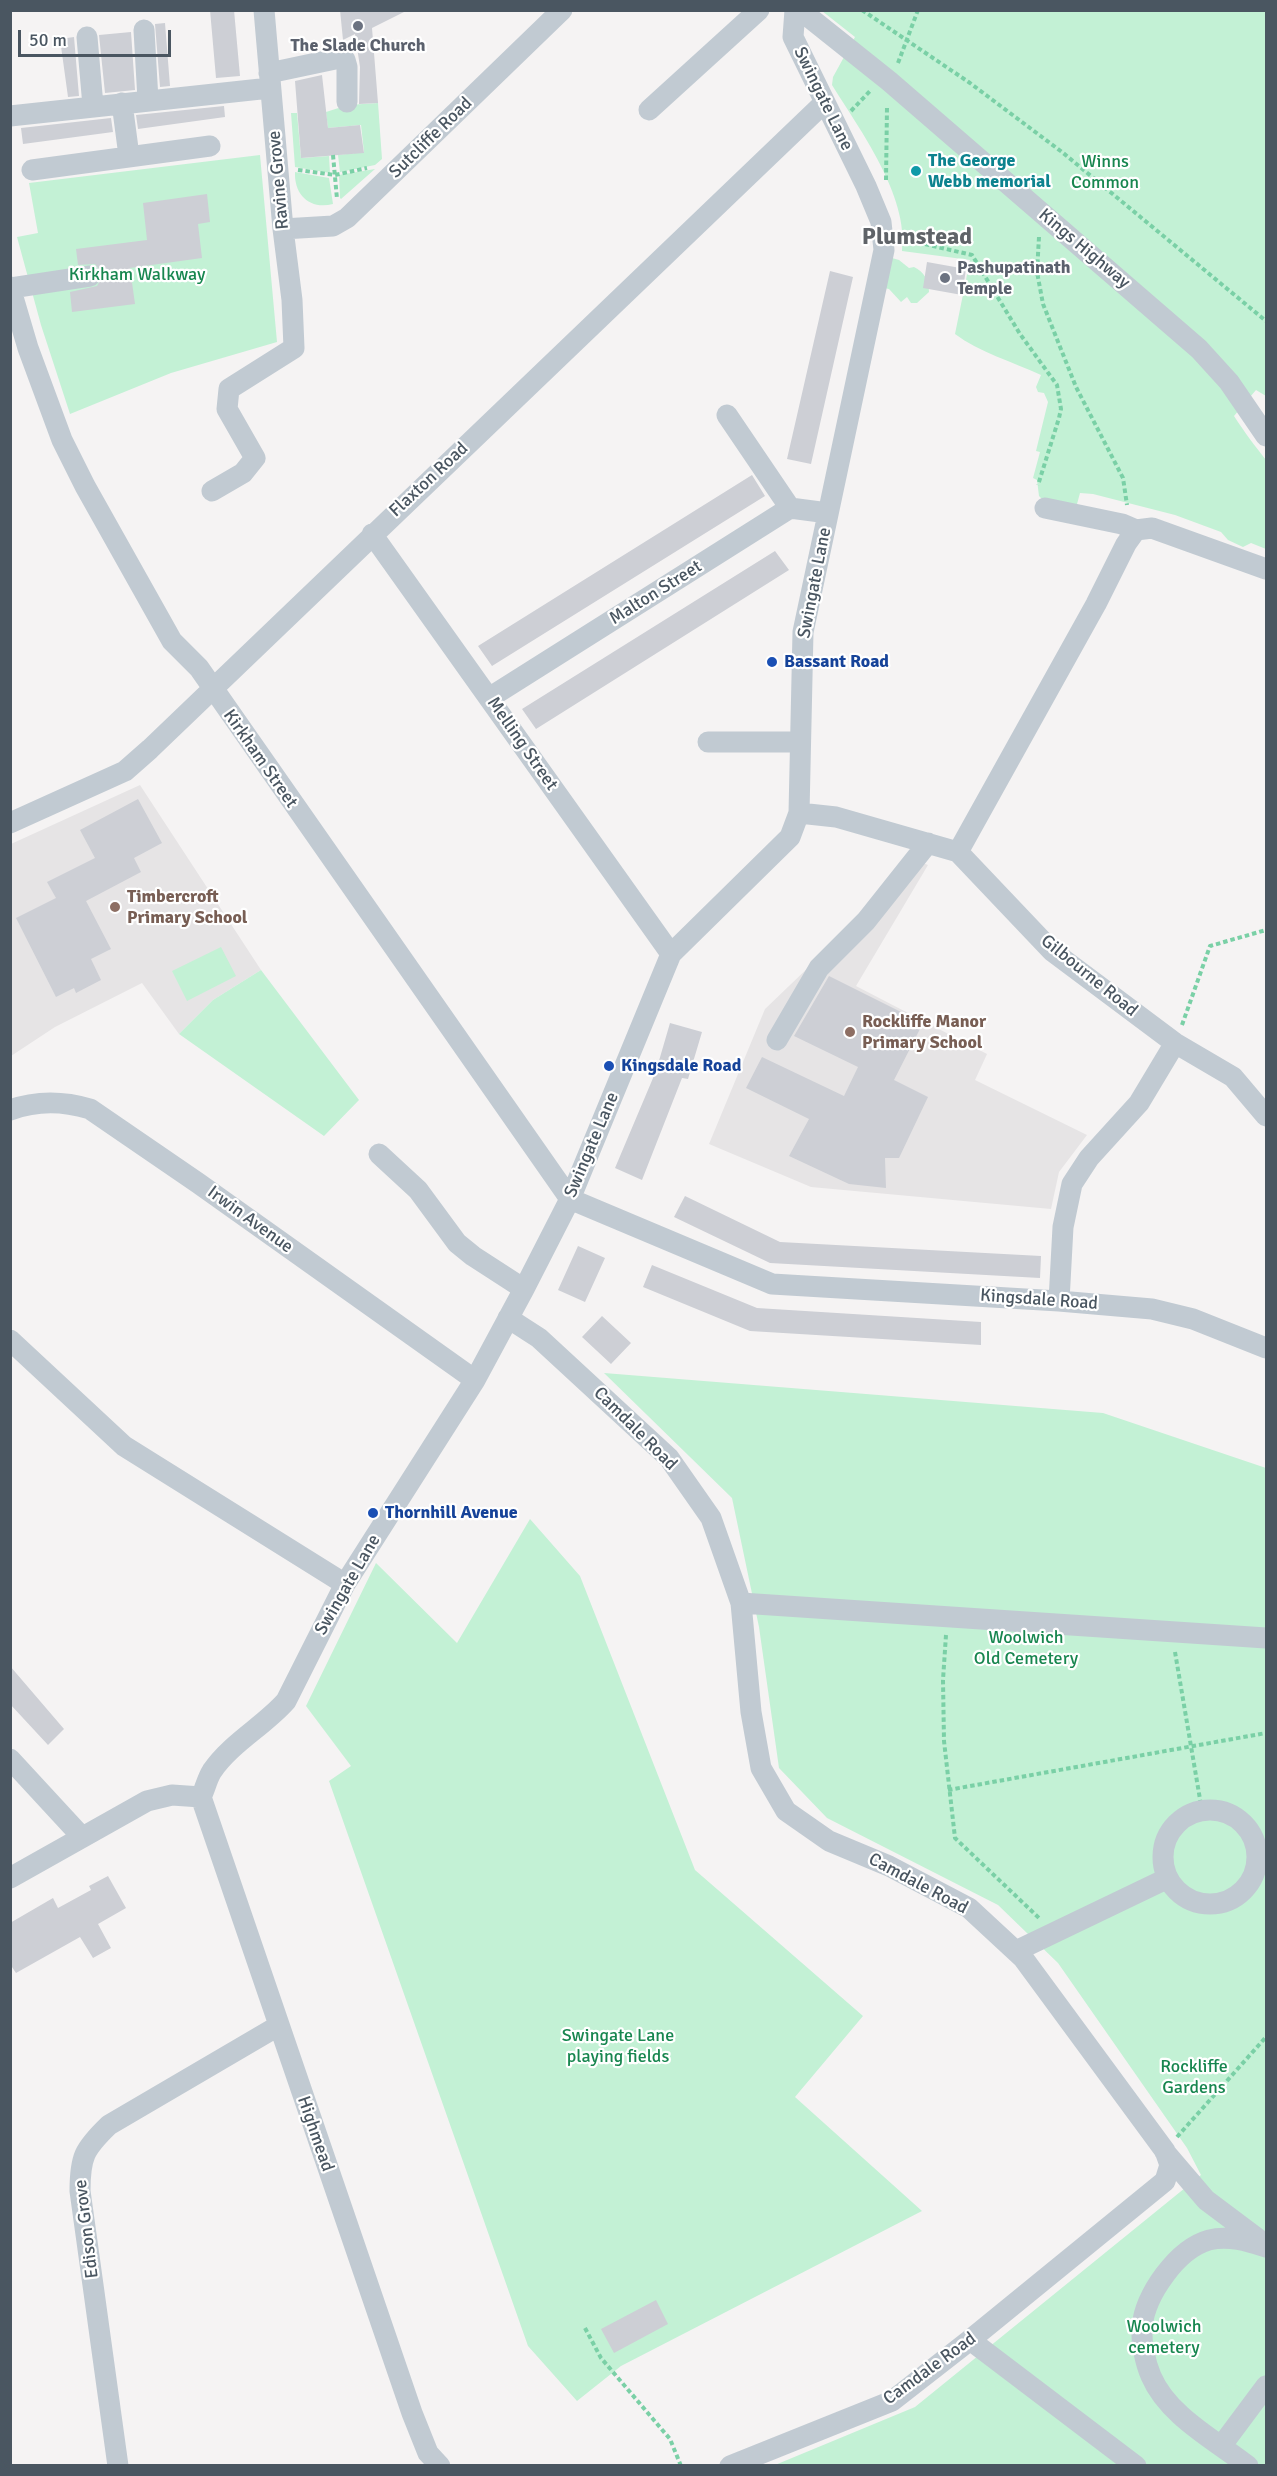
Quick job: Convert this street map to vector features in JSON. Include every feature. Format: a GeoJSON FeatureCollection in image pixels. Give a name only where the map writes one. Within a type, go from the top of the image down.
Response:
{"type":"FeatureCollection","features":[{"type":"Feature","properties":{"kind":"street","name":"Ravine Grove"},"geometry":{"type":"LineString","coordinates":[[212,491],[243,473],[255,458],[227,409],[229,389],[294,348],[292,300],[283,229],[264,10]]}},
{"type":"Feature","properties":{"kind":"street","name":"Sutcliffe Road"},"geometry":{"type":"LineString","coordinates":[[283,229],[333,226],[347,218],[562,10]]}},
{"type":"Feature","properties":{"kind":"street"},"geometry":{"type":"LineString","coordinates":[[650,110],[759,10]]}},
{"type":"Feature","properties":{"kind":"street","name":"Swingate Lane"},"geometry":{"type":"LineString","coordinates":[[201,1797],[210,1774],[222,1757],[273,1716],[286,1701],[345,1584],[475,1380],[570,1199],[671,954],[790,837],[799,813],[803,632],[884,250],[880,222],[866,186],[793,37],[795,10]]}},
{"type":"Feature","properties":{"kind":"street","name":"Kings Highway"},"geometry":{"type":"LineString","coordinates":[[800,10],[889,81],[1168,321],[1199,349],[1229,382],[1263,426]]}},
{"type":"Feature","properties":{"kind":"street"},"geometry":{"type":"LineString","coordinates":[[144,30],[148,100]]}},
{"type":"Feature","properties":{"kind":"street"},"geometry":{"type":"LineString","coordinates":[[87,37],[93,106]]}},
{"type":"Feature","properties":{"kind":"street"},"geometry":{"type":"LineString","coordinates":[[10,116],[148,100],[270,81],[340,58],[345,60],[347,67],[347,102]]}},
{"type":"Feature","properties":{"kind":"street"},"geometry":{"type":"LineString","coordinates":[[122,103],[129,156]]}},
{"type":"Feature","properties":{"kind":"street","name":"Flaxton Road"},"geometry":{"type":"LineString","coordinates":[[10,823],[126,771],[824,103]]}},
{"type":"Feature","properties":{"kind":"street"},"geometry":{"type":"LineString","coordinates":[[32,170],[210,146]]}},
{"type":"Feature","properties":{"kind":"street"},"geometry":{"type":"LineString","coordinates":[[11,288],[90,276]]}},
{"type":"Feature","properties":{"kind":"street","name":"Kirkham Street"},"geometry":{"type":"LineString","coordinates":[[11,288],[42,390],[62,440],[172,641],[199,668],[570,1199]]}},
{"type":"Feature","properties":{"kind":"street"},"geometry":{"type":"LineString","coordinates":[[727,415],[790,508],[828,513]]}},
{"type":"Feature","properties":{"kind":"street","name":"Malton Street"},"geometry":{"type":"LineString","coordinates":[[489,698],[790,508]]}},
{"type":"Feature","properties":{"kind":"street"},"geometry":{"type":"LineString","coordinates":[[1045,508],[1122,524],[1136,530],[1152,528],[1266,569]]}},
{"type":"Feature","properties":{"kind":"street"},"geometry":{"type":"LineString","coordinates":[[799,813],[836,817],[957,852],[1096,604],[1126,544],[1136,530]]}},
{"type":"Feature","properties":{"kind":"street","name":"Melling Street"},"geometry":{"type":"LineString","coordinates":[[372,534],[671,954]]}},
{"type":"Feature","properties":{"kind":"street"},"geometry":{"type":"LineString","coordinates":[[707,745],[800,742]]}},
{"type":"Feature","properties":{"kind":"street"},"geometry":{"type":"LineString","coordinates":[[777,1040],[819,968],[866,921],[928,843]]}},
{"type":"Feature","properties":{"kind":"street","name":"Gilbourne Road"},"geometry":{"type":"LineString","coordinates":[[957,852],[1052,951],[1175,1043],[1233,1077],[1266,1116]]}},
{"type":"Feature","properties":{"kind":"street"},"geometry":{"type":"LineString","coordinates":[[1059,1301],[1063,1227],[1072,1184],[1089,1158],[1139,1103],[1175,1043]]}},
{"type":"Feature","properties":{"kind":"street","name":"Irwin Avenue"},"geometry":{"type":"LineString","coordinates":[[10,1110],[46,1102],[70,1103],[90,1109],[475,1380]]}},
{"type":"Feature","properties":{"kind":"street"},"geometry":{"type":"LineString","coordinates":[[379,1155],[418,1190],[457,1243],[472,1256],[524,1289]]}},
{"type":"Feature","properties":{"kind":"street","name":"Kingsdale Road"},"geometry":{"type":"LineString","coordinates":[[570,1199],[772,1284],[1059,1301],[1152,1309],[1193,1319],[1266,1348]]}},
{"type":"Feature","properties":{"kind":"street","name":"Camdale Road"},"geometry":{"type":"LineString","coordinates":[[508,1318],[539,1338],[669,1458],[711,1518],[741,1603],[751,1712],[761,1768],[786,1811],[830,1841],[888,1866],[969,1908],[1016,1951],[1165,2151],[1170,2165],[1165,2181],[892,2401],[730,2466]]}},
{"type":"Feature","properties":{"kind":"street"},"geometry":{"type":"LineString","coordinates":[[10,1340],[124,1446],[345,1584]]}},
{"type":"Feature","properties":{"kind":"street"},"geometry":{"type":"LineString","coordinates":[[741,1603],[1266,1638]]}},
{"type":"Feature","properties":{"kind":"street"},"geometry":{"type":"LineString","coordinates":[[10,1759],[82,1837]]}},
{"type":"Feature","properties":{"kind":"street"},"geometry":{"type":"LineString","coordinates":[[10,1878],[147,1801],[172,1794],[201,1797]]}},
{"type":"Feature","properties":{"kind":"street","name":"Highmead"},"geometry":{"type":"LineString","coordinates":[[201,1797],[427,2461]]}},
{"type":"Feature","properties":{"kind":"street"},"geometry":{"type":"LineString","coordinates":[[1202,1811],[1217,1811],[1232,1816],[1260,1835],[1256,1869],[1249,1883],[1239,1895],[1225,1902],[1210,1905],[1194,1902],[1181,1895],[1168,1878],[1162,1854],[1166,1839],[1175,1825],[1187,1816],[1202,1811]]}},
{"type":"Feature","properties":{"kind":"street"},"geometry":{"type":"LineString","coordinates":[[1016,1951],[1168,1878]]}},
{"type":"Feature","properties":{"kind":"street","name":"Edison Grove"},"geometry":{"type":"LineString","coordinates":[[118,2466],[80,2191],[80,2165],[91,2143],[109,2125],[278,2026]]}},
{"type":"Feature","properties":{"kind":"street"},"geometry":{"type":"LineString","coordinates":[[1165,2151],[1206,2200],[1266,2246]]}},
{"type":"Feature","properties":{"kind":"street"},"geometry":{"type":"LineString","coordinates":[[1248,2466],[1190,2423],[1162,2396],[1151,2376],[1144,2353],[1142,2327],[1148,2304],[1165,2274],[1186,2250],[1208,2240],[1223,2238],[1247,2240],[1266,2246]]}},
{"type":"Feature","properties":{"kind":"street"},"geometry":{"type":"LineString","coordinates":[[970,2340],[1136,2466]]}},
{"type":"Feature","properties":{"kind":"street"},"geometry":{"type":"LineString","coordinates":[[1222,2445],[1266,2386]]}},
{"type":"Feature","properties":{"kind":"path"},"geometry":{"type":"LineString","coordinates":[[862,10],[906,42],[970,82],[1062,152],[1266,321]]}},
{"type":"Feature","properties":{"kind":"path"},"geometry":{"type":"LineString","coordinates":[[896,66],[918,10]]}},
{"type":"Feature","properties":{"kind":"path"},"geometry":{"type":"LineString","coordinates":[[846,115],[871,90]]}},
{"type":"Feature","properties":{"kind":"path"},"geometry":{"type":"LineString","coordinates":[[886,180],[888,103]]}},
{"type":"Feature","properties":{"kind":"path"},"geometry":{"type":"LineString","coordinates":[[333,155],[337,208]]}},
{"type":"Feature","properties":{"kind":"path"},"geometry":{"type":"LineString","coordinates":[[291,168],[335,175],[377,167]]}},
{"type":"Feature","properties":{"kind":"path"},"geometry":{"type":"LineString","coordinates":[[1040,234],[1037,272],[1043,304],[1076,387],[1123,478],[1127,506]]}},
{"type":"Feature","properties":{"kind":"path"},"geometry":{"type":"LineString","coordinates":[[899,238],[972,255],[1020,334],[1057,386],[1061,409],[1038,485]]}},
{"type":"Feature","properties":{"kind":"path"},"geometry":{"type":"LineString","coordinates":[[1175,1043],[1210,946],[1266,930]]}},
{"type":"Feature","properties":{"kind":"path"},"geometry":{"type":"LineString","coordinates":[[947,1616],[943,1680],[944,1741],[955,1838],[1055,1934]]}},
{"type":"Feature","properties":{"kind":"path"},"geometry":{"type":"LineString","coordinates":[[1172,1632],[1202,1811]]}},
{"type":"Feature","properties":{"kind":"path"},"geometry":{"type":"LineString","coordinates":[[948,1790],[1266,1733]]}},
{"type":"Feature","properties":{"kind":"path"},"geometry":{"type":"LineString","coordinates":[[1165,2151],[1266,2037]]}},
{"type":"Feature","properties":{"kind":"path"},"geometry":{"type":"LineString","coordinates":[[585,2328],[601,2358],[670,2439],[681,2466]]}},
{"type":"Feature","properties":{"kind":"shaded area","name":"Timbercroft Primary School"},"geometry":{"type":"Polygon","coordinates":[[[140,785],[261,970],[213,1000],[179,1034],[142,983],[55,1027],[11,1056],[11,844],[140,785]]]}},
{"type":"Feature","properties":{"kind":"shaded area","name":"Rockliffe Manor Primary School"},"geometry":{"type":"Polygon","coordinates":[[[905,856],[928,865],[856,986],[987,1054],[975,1080],[1087,1135],[1059,1172],[1051,1209],[811,1187],[709,1144],[765,1009],[863,915],[905,856]]]}},
{"type":"Feature","properties":{"kind":"green space","name":"Winns Common"},"geometry":{"type":"Polygon","coordinates":[[[822,11],[1266,11],[1266,396],[1256,390],[1234,416],[1266,460],[1266,549],[1251,543],[1243,547],[1228,540],[1221,532],[1175,515],[1093,494],[1080,493],[1077,504],[1049,506],[1039,496],[1037,480],[1033,478],[1040,452],[1036,451],[1048,402],[1044,393],[1038,392],[1036,387],[1041,375],[985,351],[955,334],[970,260],[902,251],[902,230],[898,208],[890,186],[868,143],[832,85],[833,77],[855,37],[822,11]]]}},
{"type":"Feature","properties":{"kind":"green space"},"geometry":{"type":"Polygon","coordinates":[[[378,103],[382,159],[375,165],[340,172],[338,155],[364,152],[361,125],[328,128],[326,112],[348,105],[378,103]]]}},
{"type":"Feature","properties":{"kind":"green space"},"geometry":{"type":"Polygon","coordinates":[[[291,113],[297,113],[301,158],[329,156],[330,173],[295,167],[291,113]]]}},
{"type":"Feature","properties":{"kind":"green space","name":"Kirkham Walkway"},"geometry":{"type":"Polygon","coordinates":[[[260,155],[277,342],[171,373],[70,414],[41,325],[17,237],[38,233],[29,183],[260,155]]]}},
{"type":"Feature","properties":{"kind":"green space"},"geometry":{"type":"Polygon","coordinates":[[[375,169],[341,199],[340,198],[339,175],[375,169]]]}},
{"type":"Feature","properties":{"kind":"green space"},"geometry":{"type":"Polygon","coordinates":[[[295,172],[329,178],[333,204],[317,205],[305,199],[297,188],[295,172]]]}},
{"type":"Feature","properties":{"kind":"green space"},"geometry":{"type":"Polygon","coordinates":[[[892,258],[899,260],[909,268],[914,267],[921,271],[925,277],[929,292],[917,303],[911,303],[907,297],[901,302],[889,289],[884,288],[892,258]]]}},
{"type":"Feature","properties":{"kind":"green space"},"geometry":{"type":"Polygon","coordinates":[[[221,947],[236,976],[187,1001],[172,971],[221,947]]]}},
{"type":"Feature","properties":{"kind":"green space"},"geometry":{"type":"Polygon","coordinates":[[[261,970],[359,1100],[324,1136],[179,1034],[213,1000],[261,970]]]}},
{"type":"Feature","properties":{"kind":"green space","name":"Woolwich Old Cemetery"},"geometry":{"type":"Polygon","coordinates":[[[604,1373],[1103,1413],[1266,1468],[1266,2465],[775,2465],[915,2407],[1201,2175],[1187,2148],[1058,1963],[998,1905],[827,1818],[779,1768],[759,1627],[732,1498],[604,1373]]]}},
{"type":"Feature","properties":{"kind":"green space","name":"Swingate Lane playing fields"},"geometry":{"type":"Polygon","coordinates":[[[530,1519],[580,1576],[695,1870],[863,2016],[795,2097],[922,2211],[621,2366],[577,2401],[528,2346],[329,1781],[351,1766],[306,1706],[376,1563],[457,1643],[530,1519]]]}},
{"type":"Feature","properties":{"kind":"building"},"geometry":{"type":"Polygon","coordinates":[[[210,10],[234,10],[240,76],[216,78],[210,10]]]}},
{"type":"Feature","properties":{"kind":"building"},"geometry":{"type":"Polygon","coordinates":[[[340,10],[408,10],[372,28],[378,103],[359,104],[360,67],[355,34],[343,40],[340,10]]]}},
{"type":"Feature","properties":{"kind":"building"},"geometry":{"type":"Polygon","coordinates":[[[165,23],[170,86],[160,87],[155,24],[165,23]]]}},
{"type":"Feature","properties":{"kind":"building"},"geometry":{"type":"Polygon","coordinates":[[[131,32],[135,90],[105,93],[99,35],[131,32]]]}},
{"type":"Feature","properties":{"kind":"building"},"geometry":{"type":"Polygon","coordinates":[[[74,37],[79,96],[68,97],[60,39],[74,37]]]}},
{"type":"Feature","properties":{"kind":"building"},"geometry":{"type":"Polygon","coordinates":[[[322,75],[328,128],[360,125],[364,153],[301,158],[295,81],[322,75]]]}},
{"type":"Feature","properties":{"kind":"building"},"geometry":{"type":"Polygon","coordinates":[[[224,106],[225,117],[138,129],[136,115],[224,106]]]}},
{"type":"Feature","properties":{"kind":"building"},"geometry":{"type":"Polygon","coordinates":[[[111,118],[113,132],[23,144],[21,128],[111,118]]]}},
{"type":"Feature","properties":{"kind":"building"},"geometry":{"type":"Polygon","coordinates":[[[207,194],[210,222],[198,224],[202,258],[130,268],[135,304],[72,312],[70,292],[97,286],[103,275],[95,264],[78,265],[76,249],[147,240],[143,203],[207,194]]]}},
{"type":"Feature","properties":{"kind":"building","name":"Pashupatinath Temple"},"geometry":{"type":"Polygon","coordinates":[[[927,262],[966,269],[962,295],[923,288],[927,262]]]}},
{"type":"Feature","properties":{"kind":"building"},"geometry":{"type":"Polygon","coordinates":[[[830,271],[853,277],[811,464],[787,459],[830,271]]]}},
{"type":"Feature","properties":{"kind":"building"},"geometry":{"type":"Polygon","coordinates":[[[752,475],[765,496],[492,666],[478,646],[752,475]]]}},
{"type":"Feature","properties":{"kind":"building"},"geometry":{"type":"Polygon","coordinates":[[[775,551],[789,570],[536,729],[522,709],[775,551]]]}},
{"type":"Feature","properties":{"kind":"building"},"geometry":{"type":"Polygon","coordinates":[[[138,799],[162,843],[134,858],[141,872],[86,901],[111,949],[91,959],[101,980],[76,993],[74,988],[56,997],[16,918],[56,898],[47,882],[95,858],[80,830],[138,799]]]}},
{"type":"Feature","properties":{"kind":"building"},"geometry":{"type":"Polygon","coordinates":[[[829,976],[923,1023],[894,1080],[928,1097],[899,1158],[885,1158],[886,1188],[849,1184],[789,1156],[809,1119],[746,1088],[762,1057],[844,1096],[858,1067],[794,1036],[829,976]]]}},
{"type":"Feature","properties":{"kind":"building"},"geometry":{"type":"Polygon","coordinates":[[[670,1023],[702,1032],[688,1079],[682,1078],[642,1180],[615,1168],[656,1071],[670,1023]]]}},
{"type":"Feature","properties":{"kind":"building"},"geometry":{"type":"Polygon","coordinates":[[[685,1196],[780,1242],[1041,1256],[1040,1278],[770,1263],[674,1217],[685,1196]]]}},
{"type":"Feature","properties":{"kind":"building"},"geometry":{"type":"Polygon","coordinates":[[[578,1246],[605,1258],[585,1302],[558,1290],[578,1246]]]}},
{"type":"Feature","properties":{"kind":"building"},"geometry":{"type":"Polygon","coordinates":[[[652,1265],[757,1308],[981,1322],[981,1345],[750,1331],[643,1287],[652,1265]]]}},
{"type":"Feature","properties":{"kind":"building"},"geometry":{"type":"Polygon","coordinates":[[[602,1316],[631,1343],[611,1364],[582,1337],[602,1316]]]}},
{"type":"Feature","properties":{"kind":"building"},"geometry":{"type":"Polygon","coordinates":[[[10,1666],[64,1729],[48,1745],[10,1704],[10,1666]]]}},
{"type":"Feature","properties":{"kind":"building"},"geometry":{"type":"Polygon","coordinates":[[[108,1876],[126,1908],[98,1924],[111,1948],[93,1958],[80,1937],[16,1973],[10,1964],[10,1923],[53,1898],[58,1908],[91,1890],[89,1886],[108,1876]]]}},
{"type":"Feature","properties":{"kind":"building"},"geometry":{"type":"Polygon","coordinates":[[[656,2300],[668,2324],[614,2353],[601,2329],[656,2300]]]}},
{"type":"Feature","properties":{"kind":"place","name":"The Slade Church"},"geometry":{"type":"Point","coordinates":[358,26]}},
{"type":"Feature","properties":{"kind":"place","name":"The George Webb memorial"},"geometry":{"type":"Point","coordinates":[916,171]}},
{"type":"Feature","properties":{"kind":"place","name":"Pashupatinath Temple"},"geometry":{"type":"Point","coordinates":[945,278]}},
{"type":"Feature","properties":{"kind":"place","name":"Bassant Road"},"geometry":{"type":"Point","coordinates":[772,662]}},
{"type":"Feature","properties":{"kind":"place","name":"Timbercroft Primary School"},"geometry":{"type":"Point","coordinates":[115,907]}},
{"type":"Feature","properties":{"kind":"place","name":"Rockliffe Manor Primary School"},"geometry":{"type":"Point","coordinates":[850,1032]}},
{"type":"Feature","properties":{"kind":"place","name":"Kingsdale Road"},"geometry":{"type":"Point","coordinates":[609,1066]}},
{"type":"Feature","properties":{"kind":"place","name":"Thornhill Avenue"},"geometry":{"type":"Point","coordinates":[373,1513]}},
{"type":"Feature","properties":{"kind":"district","name":"Plumstead"},"geometry":{"type":"Point","coordinates":[917,238]}},
{"type":"Feature","properties":{"kind":"park label","name":"Rockliffe Gardens"},"geometry":{"type":"Point","coordinates":[1194,2077]}},
{"type":"Feature","properties":{"kind":"park label","name":"Woolwich cemetery"},"geometry":{"type":"Point","coordinates":[1164,2337]}}]}
